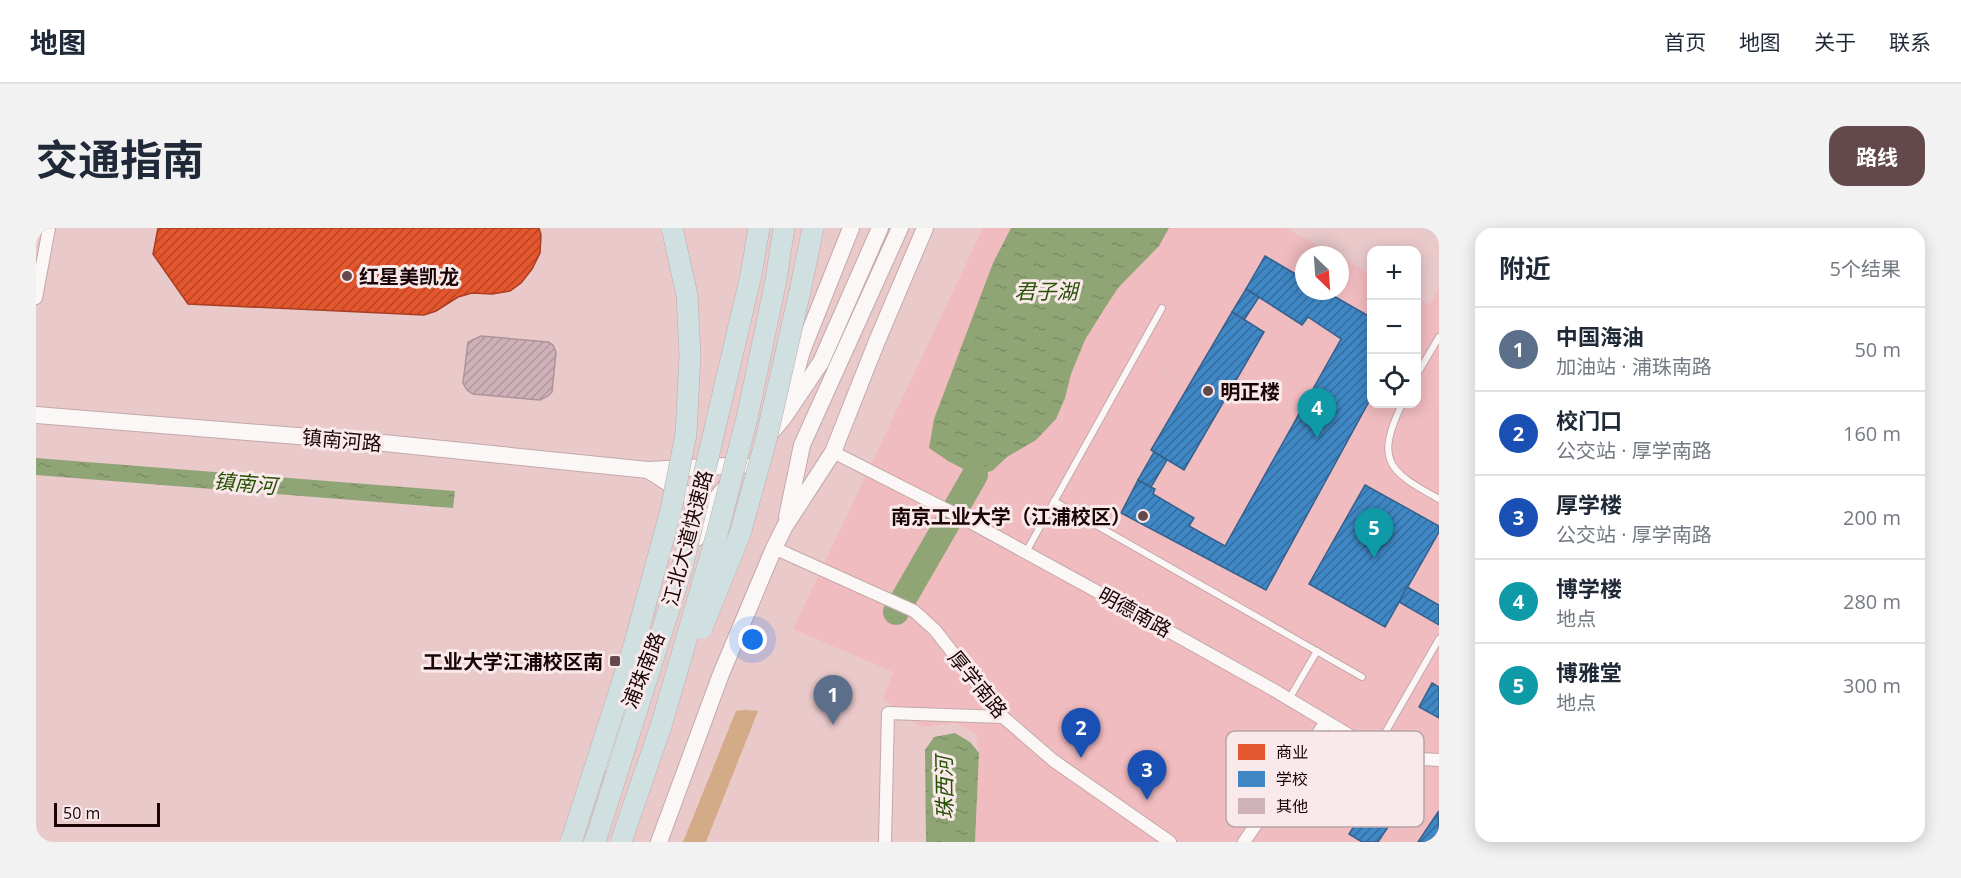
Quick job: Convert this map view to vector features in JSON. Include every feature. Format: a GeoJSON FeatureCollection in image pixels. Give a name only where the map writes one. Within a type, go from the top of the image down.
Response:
{"type":"FeatureCollection","features":[{"type":"Feature","properties":{"kind":"highway"},"geometry":{"type":"LineString","coordinates":[[573,842],[634,646],[671,510],[686,434],[690,355],[687,295],[672,228]]}},
{"type":"Feature","properties":{"kind":"highway","name":"江北大道快速路"},"geometry":{"type":"LineString","coordinates":[[595,842],[682,568],[751,275],[759,228]]}},
{"type":"Feature","properties":{"kind":"highway","name":"江北大道快速路"},"geometry":{"type":"LineString","coordinates":[[621,842],[661,726],[717,534],[747,418],[776,280],[784,228]]}},
{"type":"Feature","properties":{"kind":"highway"},"geometry":{"type":"LineString","coordinates":[[661,726],[741,534],[776,394],[813,228]]}},
{"type":"Feature","properties":{"kind":"street"},"geometry":{"type":"LineString","coordinates":[[36,298],[49,228]]}},
{"type":"Feature","properties":{"kind":"street","name":"浦珠南路"},"geometry":{"type":"LineString","coordinates":[[784,417],[802,351],[851,228]]}},
{"type":"Feature","properties":{"kind":"street","name":"浦珠南路"},"geometry":{"type":"LineString","coordinates":[[573,842],[708,509],[784,417],[821,362],[880,228]]}},
{"type":"Feature","properties":{"kind":"street"},"geometry":{"type":"LineString","coordinates":[[785,526],[802,445],[900,228]]}},
{"type":"Feature","properties":{"kind":"street"},"geometry":{"type":"LineString","coordinates":[[659,842],[721,674],[774,548],[785,526],[833,452],[877,340],[925,228]]}},
{"type":"Feature","properties":{"kind":"street","name":"镇南河路"},"geometry":{"type":"LineString","coordinates":[[36,415],[384,443],[648,470],[744,465]]}},
{"type":"Feature","properties":{"kind":"street","name":"明德南路"},"geometry":{"type":"LineString","coordinates":[[833,452],[922,496],[1026,552],[1342,731]]}},
{"type":"Feature","properties":{"kind":"street"},"geometry":{"type":"LineString","coordinates":[[648,470],[708,509]]}},
{"type":"Feature","properties":{"kind":"street","name":"厚学南路"},"geometry":{"type":"LineString","coordinates":[[774,548],[914,611],[935,630],[1003,717],[1054,761],[1170,842]]}},
{"type":"Feature","properties":{"kind":"street"},"geometry":{"type":"LineString","coordinates":[[885,842],[888,713],[1003,717]]}},
{"type":"Feature","properties":{"kind":"street"},"geometry":{"type":"LineString","coordinates":[[1320,731],[1326,722]]}},
{"type":"Feature","properties":{"kind":"street","name":"明德南路"},"geometry":{"type":"LineString","coordinates":[[1424,759],[1439,760]]}},
{"type":"Feature","properties":{"kind":"street"},"geometry":{"type":"LineString","coordinates":[[1245,842],[1255,827]]}},
{"type":"Feature","properties":{"kind":"lane"},"geometry":{"type":"LineString","coordinates":[[1026,552],[1162,308]]}},
{"type":"Feature","properties":{"kind":"lane"},"geometry":{"type":"LineString","coordinates":[[1421,368],[1439,337]]}},
{"type":"Feature","properties":{"kind":"lane"},"geometry":{"type":"LineString","coordinates":[[1400,408],[1389,443],[1388,456],[1392,466],[1407,482],[1439,499]]}},
{"type":"Feature","properties":{"kind":"lane"},"geometry":{"type":"LineString","coordinates":[[1054,501],[1362,677]]}},
{"type":"Feature","properties":{"kind":"lane"},"geometry":{"type":"LineString","coordinates":[[1386,731],[1439,639]]}},
{"type":"Feature","properties":{"kind":"lane"},"geometry":{"type":"LineString","coordinates":[[1288,699],[1317,651]]}},
{"type":"Feature","properties":{"kind":"path"},"geometry":{"type":"LineString","coordinates":[[1135,356],[1184,383]]}},
{"type":"Feature","properties":{"kind":"shaded area","name":"南京工业大学（江浦校区）"},"geometry":{"type":"Polygon","coordinates":[[[983,228],[1286,228],[1319,246],[1295,246],[1295,300],[1349,300],[1349,262],[1367,272],[1367,408],[1421,408],[1421,300],[1430,305],[1439,288],[1439,842],[975,842],[979,753],[976,734],[957,723],[922,727],[883,699],[893,672],[793,629],[983,228]]]}},
{"type":"Feature","properties":{"kind":"shaded area"},"geometry":{"type":"Polygon","coordinates":[[[736,711],[758,711],[706,842],[683,842],[736,711]]]}},
{"type":"Feature","properties":{"kind":"water","name":"君子湖"},"geometry":{"type":"Polygon","coordinates":[[[1011,228],[1169,228],[1159,246],[1118,288],[1085,340],[1056,419],[1036,440],[1007,457],[992,471],[975,475],[929,448],[934,419],[993,263],[1011,228]]]}},
{"type":"Feature","properties":{"kind":"water","name":"镇南河"},"geometry":{"type":"Polygon","coordinates":[[[36,458],[455,491],[453,508],[36,475],[36,458]]]}},
{"type":"Feature","properties":{"kind":"water","name":"珠西河"},"geometry":{"type":"Polygon","coordinates":[[[955,733],[970,742],[979,753],[975,842],[926,842],[925,750],[934,737],[955,733]]]}},
{"type":"Feature","properties":{"kind":"building: 商业","name":"红星美凯龙"},"geometry":{"type":"Polygon","coordinates":[[[158,228],[539,228],[541,235],[540,253],[532,269],[521,283],[510,291],[492,294],[472,293],[458,297],[436,311],[424,315],[188,304],[153,254],[158,228]]]}},
{"type":"Feature","properties":{"kind":"building: 学校"},"geometry":{"type":"Polygon","coordinates":[[[1265,256],[1295,274],[1295,300],[1341,300],[1367,315],[1367,405],[1266,590],[1121,513],[1138,480],[1155,489],[1153,494],[1194,518],[1189,526],[1225,546],[1341,339],[1308,317],[1302,325],[1246,289],[1265,256]]]}},
{"type":"Feature","properties":{"kind":"building: 学校"},"geometry":{"type":"Polygon","coordinates":[[[1246,289],[1259,297],[1244,320],[1232,312],[1246,289]]]}},
{"type":"Feature","properties":{"kind":"building: 学校","name":"明正楼"},"geometry":{"type":"Polygon","coordinates":[[[1232,312],[1264,332],[1184,470],[1151,450],[1232,312]]]}},
{"type":"Feature","properties":{"kind":"building: 学校"},"geometry":{"type":"Polygon","coordinates":[[[1154,452],[1167,460],[1151,487],[1138,480],[1154,452]]]}},
{"type":"Feature","properties":{"kind":"building: 学校"},"geometry":{"type":"Polygon","coordinates":[[[1365,485],[1439,526],[1439,532],[1385,627],[1309,584],[1365,485]]]}},
{"type":"Feature","properties":{"kind":"building: 学校"},"geometry":{"type":"Polygon","coordinates":[[[1407,587],[1439,605],[1439,625],[1399,602],[1407,587]]]}},
{"type":"Feature","properties":{"kind":"building: 学校"},"geometry":{"type":"Polygon","coordinates":[[[1432,683],[1439,687],[1439,718],[1419,707],[1432,683]]]}},
{"type":"Feature","properties":{"kind":"building: 学校"},"geometry":{"type":"Polygon","coordinates":[[[1438,812],[1439,842],[1418,842],[1438,812]]]}},
{"type":"Feature","properties":{"kind":"building: 学校"},"geometry":{"type":"Polygon","coordinates":[[[1353,827],[1388,827],[1378,842],[1362,842],[1349,834],[1353,827]]]}},
{"type":"Feature","properties":{"kind":"building: 其他"},"geometry":{"type":"Polygon","coordinates":[[[481,336],[548,342],[553,345],[556,352],[552,392],[540,400],[473,394],[467,390],[463,383],[468,342],[481,336]]]}},
{"type":"Feature","properties":{"kind":"waterway"},"geometry":{"type":"LineString","coordinates":[[896,612],[975,475]]}},
{"type":"Feature","properties":{"kind":"place","name":"红星美凯龙"},"geometry":{"type":"Point","coordinates":[347,276]}},
{"type":"Feature","properties":{"kind":"place","name":"明正楼"},"geometry":{"type":"Point","coordinates":[1208,391]}},
{"type":"Feature","properties":{"kind":"place","name":"博学楼"},"geometry":{"type":"Point","coordinates":[1317,438]}},
{"type":"Feature","properties":{"kind":"place","name":"南京工业大学（江浦校区）"},"geometry":{"type":"Point","coordinates":[1143,516]}},
{"type":"Feature","properties":{"kind":"place","name":"博雅堂"},"geometry":{"type":"Point","coordinates":[1374,558]}},
{"type":"Feature","properties":{"kind":"place","name":"工业大学江浦校区南"},"geometry":{"type":"Point","coordinates":[615,661]}},
{"type":"Feature","properties":{"kind":"place","name":"中国海油"},"geometry":{"type":"Point","coordinates":[833,725]}},
{"type":"Feature","properties":{"kind":"place","name":"校门口"},"geometry":{"type":"Point","coordinates":[1081,758]}},
{"type":"Feature","properties":{"kind":"place","name":"厚学楼"},"geometry":{"type":"Point","coordinates":[1147,800]}}]}
